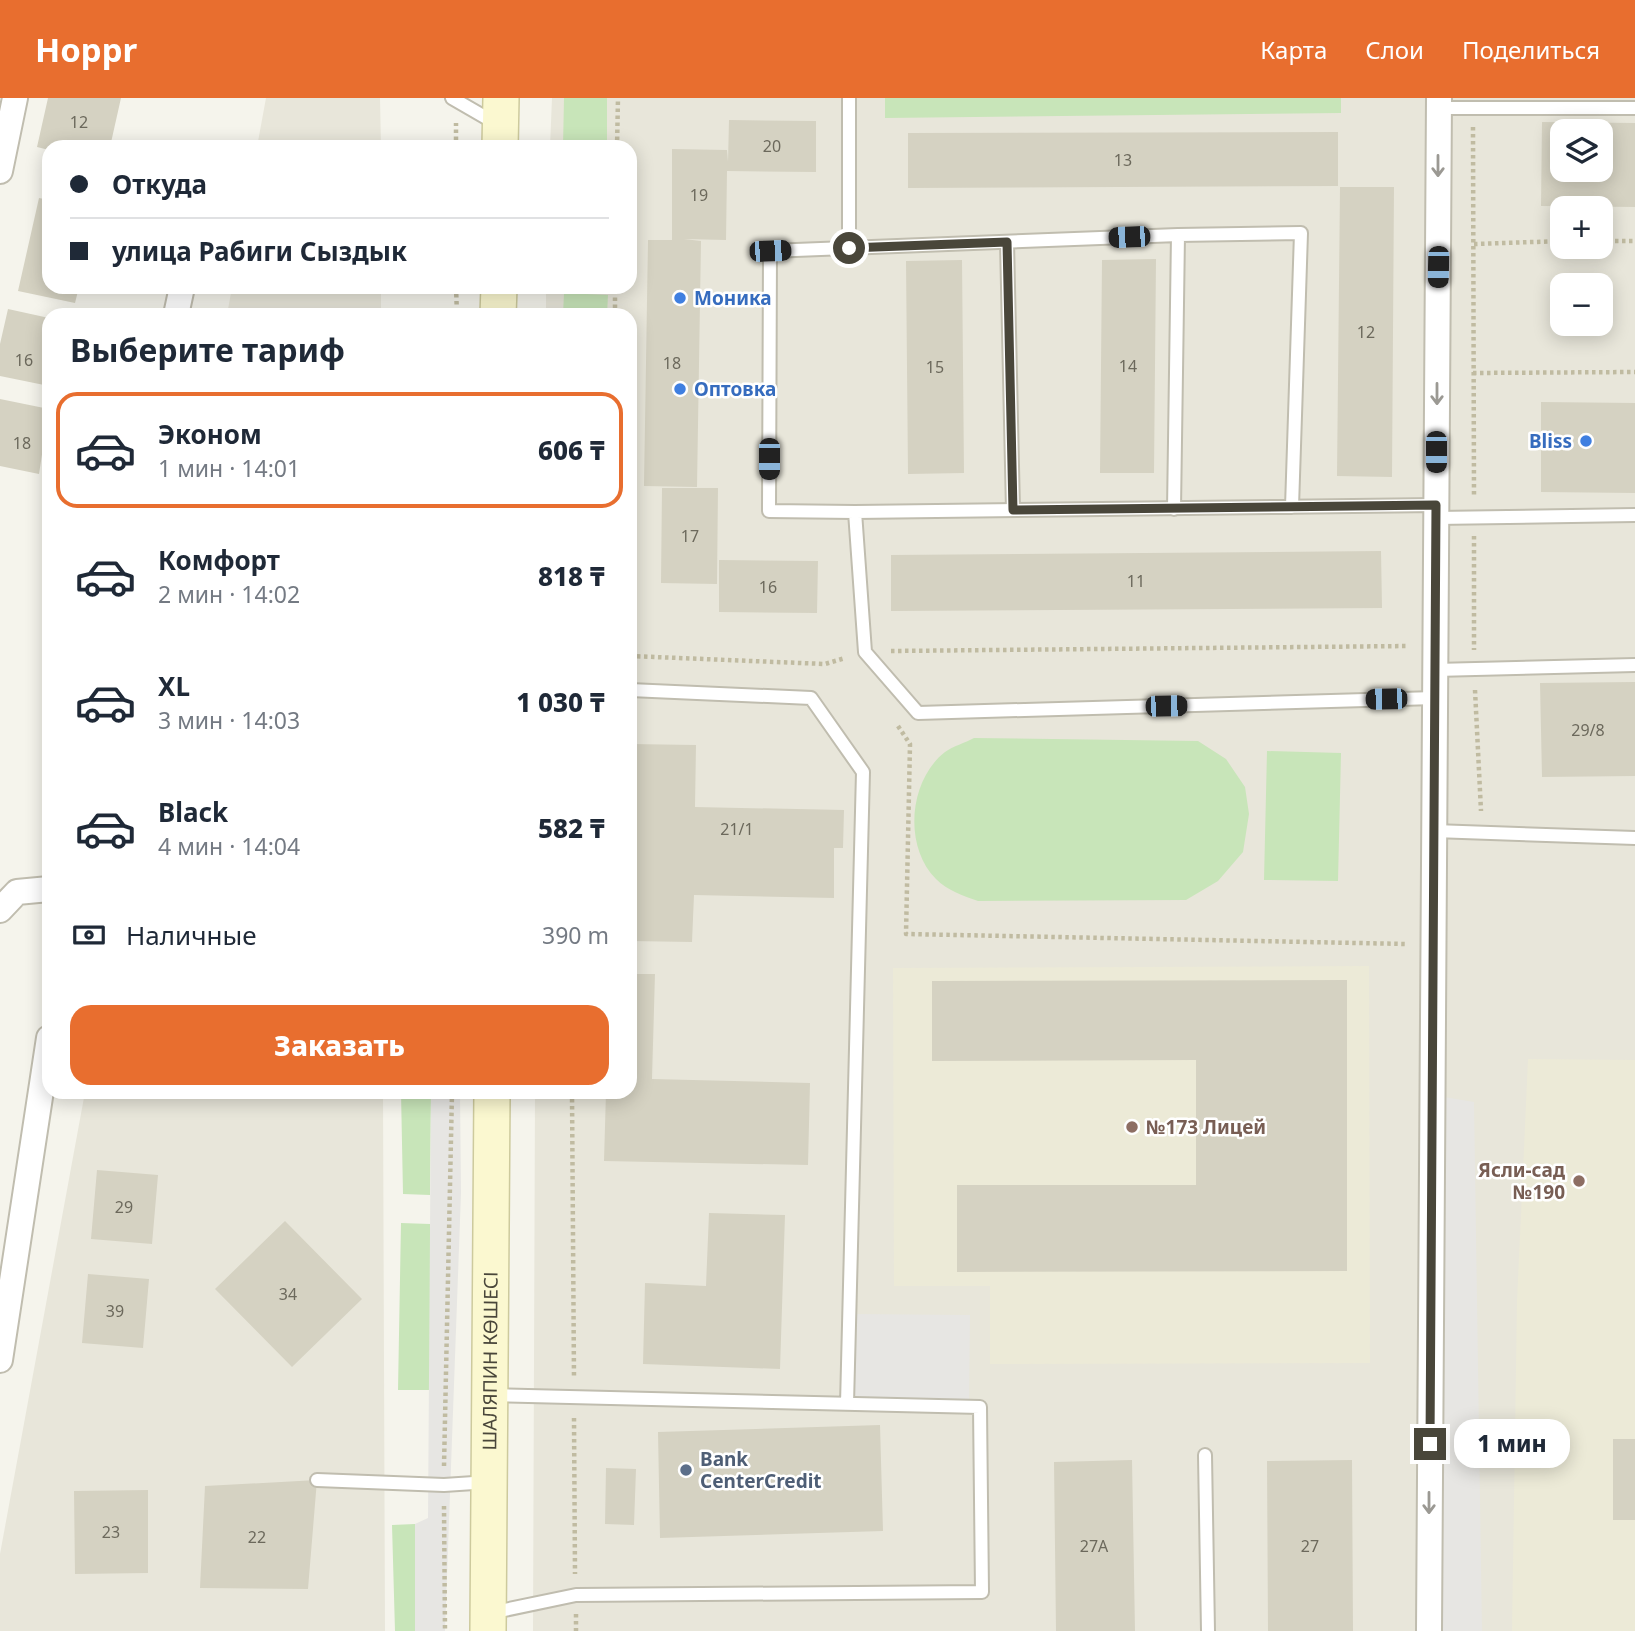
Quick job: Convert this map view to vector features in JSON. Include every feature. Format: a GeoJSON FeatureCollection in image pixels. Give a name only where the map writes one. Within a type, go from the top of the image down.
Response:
{"type":"FeatureCollection","features":[{"type":"Feature","properties":{"kind":"main road","name":"ШАЛЯПИН КӨШЕСІ"},"geometry":{"type":"LineString","coordinates":[[488,1622],[492,1099]]}},
{"type":"Feature","properties":{"kind":"street"},"geometry":{"type":"LineString","coordinates":[[0,171],[15,98]]}},
{"type":"Feature","properties":{"kind":"street"},"geometry":{"type":"LineString","coordinates":[[1429,1631],[1439,103]]}},
{"type":"Feature","properties":{"kind":"street"},"geometry":{"type":"LineString","coordinates":[[0,910],[17,891],[42,889]]}},
{"type":"Feature","properties":{"kind":"street"},"geometry":{"type":"LineString","coordinates":[[0,1360],[42,1084]]}},
{"type":"Feature","properties":{"kind":"lane"},"geometry":{"type":"LineString","coordinates":[[452,98],[501,124]]}},
{"type":"Feature","properties":{"kind":"lane"},"geometry":{"type":"LineString","coordinates":[[849,98],[849,248]]}},
{"type":"Feature","properties":{"kind":"lane"},"geometry":{"type":"LineString","coordinates":[[1439,103],[1473,108],[1635,108]]}},
{"type":"Feature","properties":{"kind":"lane"},"geometry":{"type":"LineString","coordinates":[[1292,507],[1301,233],[1178,235],[770,251],[769,511],[1292,507],[1436,512],[1474,518],[1635,515]]}},
{"type":"Feature","properties":{"kind":"lane"},"geometry":{"type":"LineString","coordinates":[[1174,509],[1178,235]]}},
{"type":"Feature","properties":{"kind":"lane"},"geometry":{"type":"LineString","coordinates":[[1007,242],[1013,510]]}},
{"type":"Feature","properties":{"kind":"lane"},"geometry":{"type":"LineString","coordinates":[[855,512],[866,652],[918,713],[1435,698]]}},
{"type":"Feature","properties":{"kind":"lane"},"geometry":{"type":"LineString","coordinates":[[1435,657],[1474,669],[1635,665]]}},
{"type":"Feature","properties":{"kind":"lane"},"geometry":{"type":"LineString","coordinates":[[637,690],[811,698],[863,772],[847,1404]]}},
{"type":"Feature","properties":{"kind":"lane"},"geometry":{"type":"LineString","coordinates":[[1434,831],[1635,838]]}},
{"type":"Feature","properties":{"kind":"lane"},"geometry":{"type":"LineString","coordinates":[[488,1622],[576,1595],[982,1592],[980,1407],[490,1395]]}},
{"type":"Feature","properties":{"kind":"lane"},"geometry":{"type":"LineString","coordinates":[[1205,1455],[1208,1631]]}},
{"type":"Feature","properties":{"kind":"lane"},"geometry":{"type":"LineString","coordinates":[[317,1480],[444,1485],[489,1482]]}},
{"type":"Feature","properties":{"kind":"path"},"geometry":{"type":"LineString","coordinates":[[617,140],[618,98]]}},
{"type":"Feature","properties":{"kind":"path"},"geometry":{"type":"LineString","coordinates":[[1473,108],[1474,669],[1482,832]]}},
{"type":"Feature","properties":{"kind":"path"},"geometry":{"type":"LineString","coordinates":[[1474,244],[1550,241]]}},
{"type":"Feature","properties":{"kind":"path"},"geometry":{"type":"LineString","coordinates":[[1613,241],[1635,241]]}},
{"type":"Feature","properties":{"kind":"path"},"geometry":{"type":"LineString","coordinates":[[1474,373],[1635,372]]}},
{"type":"Feature","properties":{"kind":"path"},"geometry":{"type":"LineString","coordinates":[[637,656],[825,664],[866,652],[960,648],[1435,657]]}},
{"type":"Feature","properties":{"kind":"path"},"geometry":{"type":"LineString","coordinates":[[896,722],[910,744],[906,934],[1411,944]]}},
{"type":"Feature","properties":{"kind":"path"},"geometry":{"type":"LineString","coordinates":[[445,1631],[444,1485],[452,1099]]}},
{"type":"Feature","properties":{"kind":"path"},"geometry":{"type":"LineString","coordinates":[[572,1099],[576,1631]]}},
{"type":"Feature","properties":{"kind":"shaded area"},"geometry":{"type":"Polygon","coordinates":[[[266,98],[380,98],[381,140],[258,140],[266,98]]]}},
{"type":"Feature","properties":{"kind":"shaded area"},"geometry":{"type":"Polygon","coordinates":[[[552,98],[1635,98],[1635,1631],[533,1631],[535,1099],[637,1099],[637,308],[546,308],[546,294],[637,294],[637,140],[550,140],[552,98]]]}},
{"type":"Feature","properties":{"kind":"shaded area"},"geometry":{"type":"Polygon","coordinates":[[[231,294],[381,294],[381,308],[228,308],[231,294]]]}},
{"type":"Feature","properties":{"kind":"shaded area","name":"№173 Лицей"},"geometry":{"type":"Polygon","coordinates":[[[1369,966],[1370,1363],[990,1364],[990,1286],[894,1286],[893,968],[1369,966]]]}},
{"type":"Feature","properties":{"kind":"shaded area"},"geometry":{"type":"Polygon","coordinates":[[[1528,1059],[1635,1060],[1635,1631],[1512,1631],[1517,1302],[1528,1059]]]}},
{"type":"Feature","properties":{"kind":"shaded area"},"geometry":{"type":"Polygon","coordinates":[[[1432,1095],[1474,1102],[1482,1631],[1429,1631],[1432,1095]]]}},
{"type":"Feature","properties":{"kind":"shaded area"},"geometry":{"type":"Polygon","coordinates":[[[84,1099],[383,1099],[385,1631],[0,1631],[0,1554],[84,1099]]]}},
{"type":"Feature","properties":{"kind":"shaded area"},"geometry":{"type":"Polygon","coordinates":[[[431,1099],[460,1099],[461,1193],[445,1631],[415,1631],[415,1524],[428,1518],[431,1099]]]}},
{"type":"Feature","properties":{"kind":"shaded area"},"geometry":{"type":"Polygon","coordinates":[[[848,1314],[970,1315],[969,1402],[847,1402],[848,1314]]]}},
{"type":"Feature","properties":{"kind":"green space"},"geometry":{"type":"Polygon","coordinates":[[[564,98],[607,98],[607,140],[563,140],[564,98]]]}},
{"type":"Feature","properties":{"kind":"green space"},"geometry":{"type":"Polygon","coordinates":[[[885,98],[1341,98],[1341,113],[885,118],[885,98]]]}},
{"type":"Feature","properties":{"kind":"green space"},"geometry":{"type":"Polygon","coordinates":[[[564,294],[608,295],[607,308],[563,308],[564,294]]]}},
{"type":"Feature","properties":{"kind":"green space"},"geometry":{"type":"Polygon","coordinates":[[[974,738],[1198,741],[1226,759],[1245,787],[1249,814],[1243,852],[1218,881],[1186,900],[978,901],[961,895],[940,883],[925,865],[918,849],[915,814],[924,779],[933,764],[948,750],[974,738]]]}},
{"type":"Feature","properties":{"kind":"green space"},"geometry":{"type":"Polygon","coordinates":[[[1267,751],[1341,753],[1338,881],[1264,880],[1267,751]]]}},
{"type":"Feature","properties":{"kind":"green space"},"geometry":{"type":"Polygon","coordinates":[[[401,1099],[431,1099],[430,1195],[403,1194],[401,1099]]]}},
{"type":"Feature","properties":{"kind":"green space"},"geometry":{"type":"Polygon","coordinates":[[[401,1223],[430,1224],[431,1390],[398,1390],[401,1223]]]}},
{"type":"Feature","properties":{"kind":"green space"},"geometry":{"type":"Polygon","coordinates":[[[415,1524],[415,1631],[395,1631],[392,1525],[415,1524]]]}},
{"type":"Feature","properties":{"kind":"building"},"geometry":{"type":"Polygon","coordinates":[[[48,98],[121,98],[112,140],[42,140],[42,148],[37,147],[48,98]]]}},
{"type":"Feature","properties":{"kind":"building"},"geometry":{"type":"Polygon","coordinates":[[[729,120],[816,121],[816,172],[727,171],[726,240],[684,239],[701,241],[697,487],[644,486],[648,240],[672,240],[672,149],[727,150],[728,162],[729,120]]]}},
{"type":"Feature","properties":{"kind":"building"},"geometry":{"type":"Polygon","coordinates":[[[1542,122],[1550,122],[1550,182],[1613,182],[1613,123],[1635,123],[1635,207],[1613,207],[1613,196],[1550,196],[1550,206],[1541,206],[1542,122]]]}},
{"type":"Feature","properties":{"kind":"building"},"geometry":{"type":"Polygon","coordinates":[[[1338,132],[1338,186],[908,188],[908,133],[1338,132]]]}},
{"type":"Feature","properties":{"kind":"building"},"geometry":{"type":"Polygon","coordinates":[[[1340,187],[1394,187],[1392,477],[1337,476],[1340,187]]]}},
{"type":"Feature","properties":{"kind":"building"},"geometry":{"type":"Polygon","coordinates":[[[39,198],[42,199],[42,294],[77,294],[75,303],[18,291],[39,198]]]}},
{"type":"Feature","properties":{"kind":"building"},"geometry":{"type":"Polygon","coordinates":[[[1156,259],[1154,473],[1100,473],[1102,260],[1156,259]]]}},
{"type":"Feature","properties":{"kind":"building"},"geometry":{"type":"Polygon","coordinates":[[[962,260],[964,473],[908,474],[906,261],[962,260]]]}},
{"type":"Feature","properties":{"kind":"building"},"geometry":{"type":"Polygon","coordinates":[[[8,309],[42,316],[42,385],[0,376],[0,344],[8,309]]]}},
{"type":"Feature","properties":{"kind":"building"},"geometry":{"type":"Polygon","coordinates":[[[0,399],[42,408],[42,454],[39,474],[0,466],[0,399]]]}},
{"type":"Feature","properties":{"kind":"building"},"geometry":{"type":"Polygon","coordinates":[[[1541,402],[1635,403],[1635,493],[1541,492],[1541,402]]]}},
{"type":"Feature","properties":{"kind":"building"},"geometry":{"type":"Polygon","coordinates":[[[662,488],[718,488],[717,584],[661,583],[662,488]]]}},
{"type":"Feature","properties":{"kind":"building"},"geometry":{"type":"Polygon","coordinates":[[[1381,551],[1382,608],[891,611],[891,555],[1381,551]]]}},
{"type":"Feature","properties":{"kind":"building"},"geometry":{"type":"Polygon","coordinates":[[[719,560],[818,561],[817,613],[719,612],[719,560]]]}},
{"type":"Feature","properties":{"kind":"building"},"geometry":{"type":"Polygon","coordinates":[[[1635,682],[1635,776],[1542,777],[1540,683],[1635,682]]]}},
{"type":"Feature","properties":{"kind":"building"},"geometry":{"type":"Polygon","coordinates":[[[637,744],[696,745],[695,807],[844,810],[843,848],[834,848],[834,898],[694,895],[692,942],[637,941],[637,744]]]}},
{"type":"Feature","properties":{"kind":"building"},"geometry":{"type":"Polygon","coordinates":[[[637,974],[655,974],[652,1079],[810,1083],[808,1165],[604,1161],[606,1099],[637,1099],[637,974]]]}},
{"type":"Feature","properties":{"kind":"building"},"geometry":{"type":"Polygon","coordinates":[[[1347,980],[1347,1271],[957,1272],[957,1185],[1196,1185],[1196,1060],[932,1061],[932,981],[1347,980]]]}},
{"type":"Feature","properties":{"kind":"building"},"geometry":{"type":"Polygon","coordinates":[[[97,1170],[158,1175],[152,1244],[91,1239],[97,1170]]]}},
{"type":"Feature","properties":{"kind":"building"},"geometry":{"type":"Polygon","coordinates":[[[709,1213],[785,1215],[780,1369],[643,1364],[645,1283],[706,1286],[709,1213]]]}},
{"type":"Feature","properties":{"kind":"building"},"geometry":{"type":"Polygon","coordinates":[[[285,1221],[362,1299],[292,1367],[215,1289],[285,1221]]]}},
{"type":"Feature","properties":{"kind":"building"},"geometry":{"type":"Polygon","coordinates":[[[88,1274],[149,1279],[143,1348],[82,1343],[88,1274]]]}},
{"type":"Feature","properties":{"kind":"building"},"geometry":{"type":"Polygon","coordinates":[[[880,1425],[883,1531],[660,1538],[658,1432],[880,1425]]]}},
{"type":"Feature","properties":{"kind":"building"},"geometry":{"type":"Polygon","coordinates":[[[1613,1439],[1635,1439],[1635,1520],[1613,1520],[1613,1439]]]}},
{"type":"Feature","properties":{"kind":"building"},"geometry":{"type":"Polygon","coordinates":[[[1132,1460],[1135,1631],[1056,1631],[1054,1462],[1132,1460]]]}},
{"type":"Feature","properties":{"kind":"building"},"geometry":{"type":"Polygon","coordinates":[[[1352,1460],[1353,1631],[1268,1631],[1267,1461],[1352,1460]]]}},
{"type":"Feature","properties":{"kind":"building"},"geometry":{"type":"Polygon","coordinates":[[[606,1468],[636,1469],[634,1525],[605,1524],[606,1468]]]}},
{"type":"Feature","properties":{"kind":"building"},"geometry":{"type":"Polygon","coordinates":[[[317,1480],[308,1589],[200,1588],[205,1486],[317,1480]]]}},
{"type":"Feature","properties":{"kind":"building"},"geometry":{"type":"Polygon","coordinates":[[[148,1490],[148,1573],[75,1574],[74,1491],[148,1490]]]}},
{"type":"Feature","properties":{"kind":"place","name":"Моника"},"geometry":{"type":"Point","coordinates":[680,298]}},
{"type":"Feature","properties":{"kind":"place","name":"Оптовка"},"geometry":{"type":"Point","coordinates":[680,389]}},
{"type":"Feature","properties":{"kind":"place","name":"Bliss"},"geometry":{"type":"Point","coordinates":[1586,441]}},
{"type":"Feature","properties":{"kind":"place","name":"№173 Лицей"},"geometry":{"type":"Point","coordinates":[1132,1127]}},
{"type":"Feature","properties":{"kind":"place","name":"Ясли-сад №190"},"geometry":{"type":"Point","coordinates":[1579,1181]}},
{"type":"Feature","properties":{"kind":"place","name":"Bank CenterCredit"},"geometry":{"type":"Point","coordinates":[686,1470]}},
{"type":"Feature","properties":{"kind":"route"},"geometry":{"type":"LineString","coordinates":[[849,248],[1007,242],[1013,510],[1436,505],[1430,1444]]}}]}
